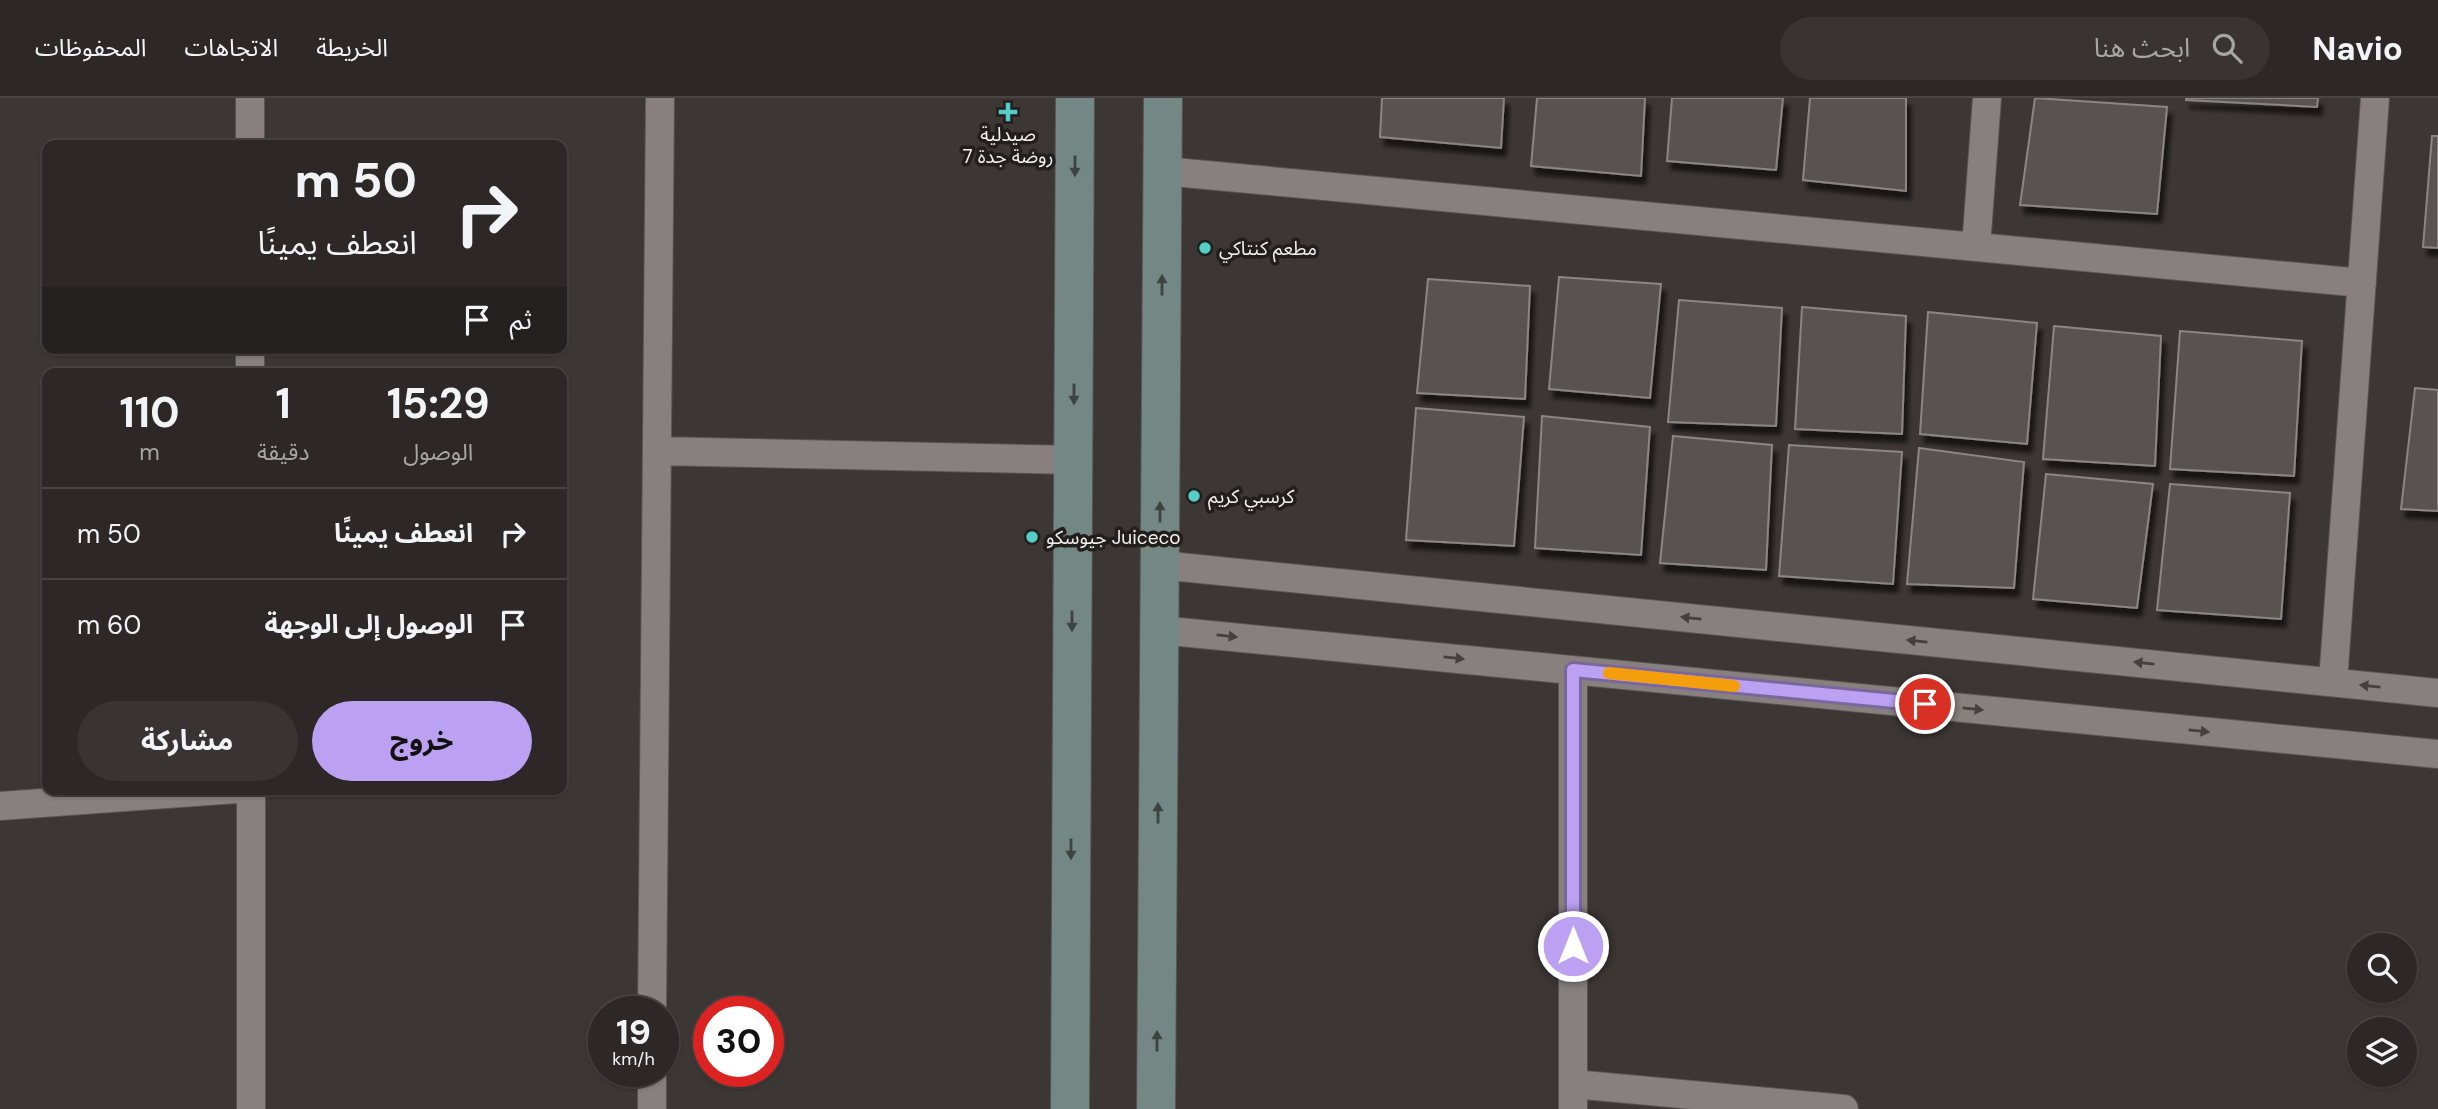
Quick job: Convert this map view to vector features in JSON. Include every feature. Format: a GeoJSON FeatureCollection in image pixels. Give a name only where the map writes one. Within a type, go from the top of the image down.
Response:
{"type":"FeatureCollection","features":[{"type":"Feature","properties":{"kind":"street"},"geometry":{"type":"LineString","coordinates":[[250,98],[250,140]]}},
{"type":"Feature","properties":{"kind":"street"},"geometry":{"type":"LineString","coordinates":[[652,996],[660,98]]}},
{"type":"Feature","properties":{"kind":"street"},"geometry":{"type":"LineString","coordinates":[[1070,1109],[1075,98]]}},
{"type":"Feature","properties":{"kind":"street"},"geometry":{"type":"LineString","coordinates":[[1156,1109],[1163,98]]}},
{"type":"Feature","properties":{"kind":"street"},"geometry":{"type":"LineString","coordinates":[[1976,247],[1987,98]]}},
{"type":"Feature","properties":{"kind":"street"},"geometry":{"type":"LineString","coordinates":[[2333,682],[2375,98]]}},
{"type":"Feature","properties":{"kind":"street"},"geometry":{"type":"LineString","coordinates":[[1163,171],[2362,283]]}},
{"type":"Feature","properties":{"kind":"street"},"geometry":{"type":"LineString","coordinates":[[657,451],[1073,460]]}},
{"type":"Feature","properties":{"kind":"street"},"geometry":{"type":"LineString","coordinates":[[1160,565],[2438,693]]}},
{"type":"Feature","properties":{"kind":"street"},"geometry":{"type":"LineString","coordinates":[[1159,629],[2438,754]]}},
{"type":"Feature","properties":{"kind":"street"},"geometry":{"type":"LineString","coordinates":[[1573,670],[1573,1097],[1844,1109]]}},
{"type":"Feature","properties":{"kind":"street"},"geometry":{"type":"LineString","coordinates":[[0,806],[153,795]]}},
{"type":"Feature","properties":{"kind":"street"},"geometry":{"type":"LineString","coordinates":[[251,795],[251,1109]]}},
{"type":"Feature","properties":{"kind":"street"},"geometry":{"type":"LineString","coordinates":[[652,1087],[652,1109]]}},
{"type":"Feature","properties":{"kind":"building"},"geometry":{"type":"Polygon","coordinates":[[[1382,98],[1504,98],[1501,148],[1380,137],[1382,98]]]}},
{"type":"Feature","properties":{"kind":"building"},"geometry":{"type":"Polygon","coordinates":[[[1537,98],[1645,98],[1641,176],[1531,166],[1537,98]]]}},
{"type":"Feature","properties":{"kind":"building"},"geometry":{"type":"Polygon","coordinates":[[[1672,98],[1783,98],[1776,170],[1667,161],[1672,98]]]}},
{"type":"Feature","properties":{"kind":"building"},"geometry":{"type":"Polygon","coordinates":[[[1810,98],[1906,98],[1906,191],[1803,180],[1810,98]]]}},
{"type":"Feature","properties":{"kind":"building"},"geometry":{"type":"Polygon","coordinates":[[[2035,98],[2167,107],[2157,214],[2020,205],[2035,98]]]}},
{"type":"Feature","properties":{"kind":"building"},"geometry":{"type":"Polygon","coordinates":[[[2186,98],[2318,98],[2317,107],[2186,98]]]}},
{"type":"Feature","properties":{"kind":"building"},"geometry":{"type":"Polygon","coordinates":[[[2432,136],[2438,136],[2438,248],[2423,247],[2432,136]]]}},
{"type":"Feature","properties":{"kind":"building"},"geometry":{"type":"Polygon","coordinates":[[[1559,277],[1661,284],[1650,398],[1549,389],[1559,277]]]}},
{"type":"Feature","properties":{"kind":"building"},"geometry":{"type":"Polygon","coordinates":[[[1428,279],[1530,286],[1525,399],[1417,393],[1428,279]]]}},
{"type":"Feature","properties":{"kind":"building"},"geometry":{"type":"Polygon","coordinates":[[[1679,300],[1782,308],[1776,426],[1668,422],[1679,300]]]}},
{"type":"Feature","properties":{"kind":"building"},"geometry":{"type":"Polygon","coordinates":[[[1802,307],[1906,316],[1902,434],[1795,429],[1802,307]]]}},
{"type":"Feature","properties":{"kind":"building"},"geometry":{"type":"Polygon","coordinates":[[[1928,312],[2037,323],[2027,444],[1920,434],[1928,312]]]}},
{"type":"Feature","properties":{"kind":"building"},"geometry":{"type":"Polygon","coordinates":[[[2054,326],[2161,336],[2155,466],[2043,459],[2054,326]]]}},
{"type":"Feature","properties":{"kind":"building"},"geometry":{"type":"Polygon","coordinates":[[[2180,331],[2302,341],[2294,476],[2170,469],[2180,331]]]}},
{"type":"Feature","properties":{"kind":"building"},"geometry":{"type":"Polygon","coordinates":[[[2415,388],[2438,390],[2438,511],[2401,509],[2415,388]]]}},
{"type":"Feature","properties":{"kind":"building"},"geometry":{"type":"Polygon","coordinates":[[[1416,408],[1524,417],[1514,546],[1406,540],[1416,408]]]}},
{"type":"Feature","properties":{"kind":"building"},"geometry":{"type":"Polygon","coordinates":[[[1542,416],[1650,427],[1641,555],[1535,548],[1542,416]]]}},
{"type":"Feature","properties":{"kind":"building"},"geometry":{"type":"Polygon","coordinates":[[[1673,436],[1772,445],[1766,570],[1660,563],[1673,436]]]}},
{"type":"Feature","properties":{"kind":"building"},"geometry":{"type":"Polygon","coordinates":[[[1789,445],[1902,452],[1893,584],[1779,576],[1789,445]]]}},
{"type":"Feature","properties":{"kind":"building"},"geometry":{"type":"Polygon","coordinates":[[[1919,448],[2024,462],[2014,588],[1907,584],[1919,448]]]}},
{"type":"Feature","properties":{"kind":"building"},"geometry":{"type":"Polygon","coordinates":[[[2046,474],[2153,484],[2137,608],[2033,599],[2046,474]]]}},
{"type":"Feature","properties":{"kind":"building"},"geometry":{"type":"Polygon","coordinates":[[[2170,484],[2290,493],[2281,619],[2157,610],[2170,484]]]}},
{"type":"Feature","properties":{"kind":"slow traffic"},"geometry":{"type":"LineString","coordinates":[[1609,673],[1734,686]]}},
{"type":"Feature","properties":{"kind":"place","name":"صيدلية روضة جدة 7"},"geometry":{"type":"Point","coordinates":[1008,112]}},
{"type":"Feature","properties":{"kind":"place","name":"مطعم كنتاكي"},"geometry":{"type":"Point","coordinates":[1205,248]}},
{"type":"Feature","properties":{"kind":"place","name":"كرسبي كريم"},"geometry":{"type":"Point","coordinates":[1194,496]}},
{"type":"Feature","properties":{"kind":"place","name":"جيوسكو Juiceco"},"geometry":{"type":"Point","coordinates":[1032,537]}},
{"type":"Feature","properties":{"kind":"route"},"geometry":{"type":"LineString","coordinates":[[1573,946],[1573,670],[1925,704]]}}]}
